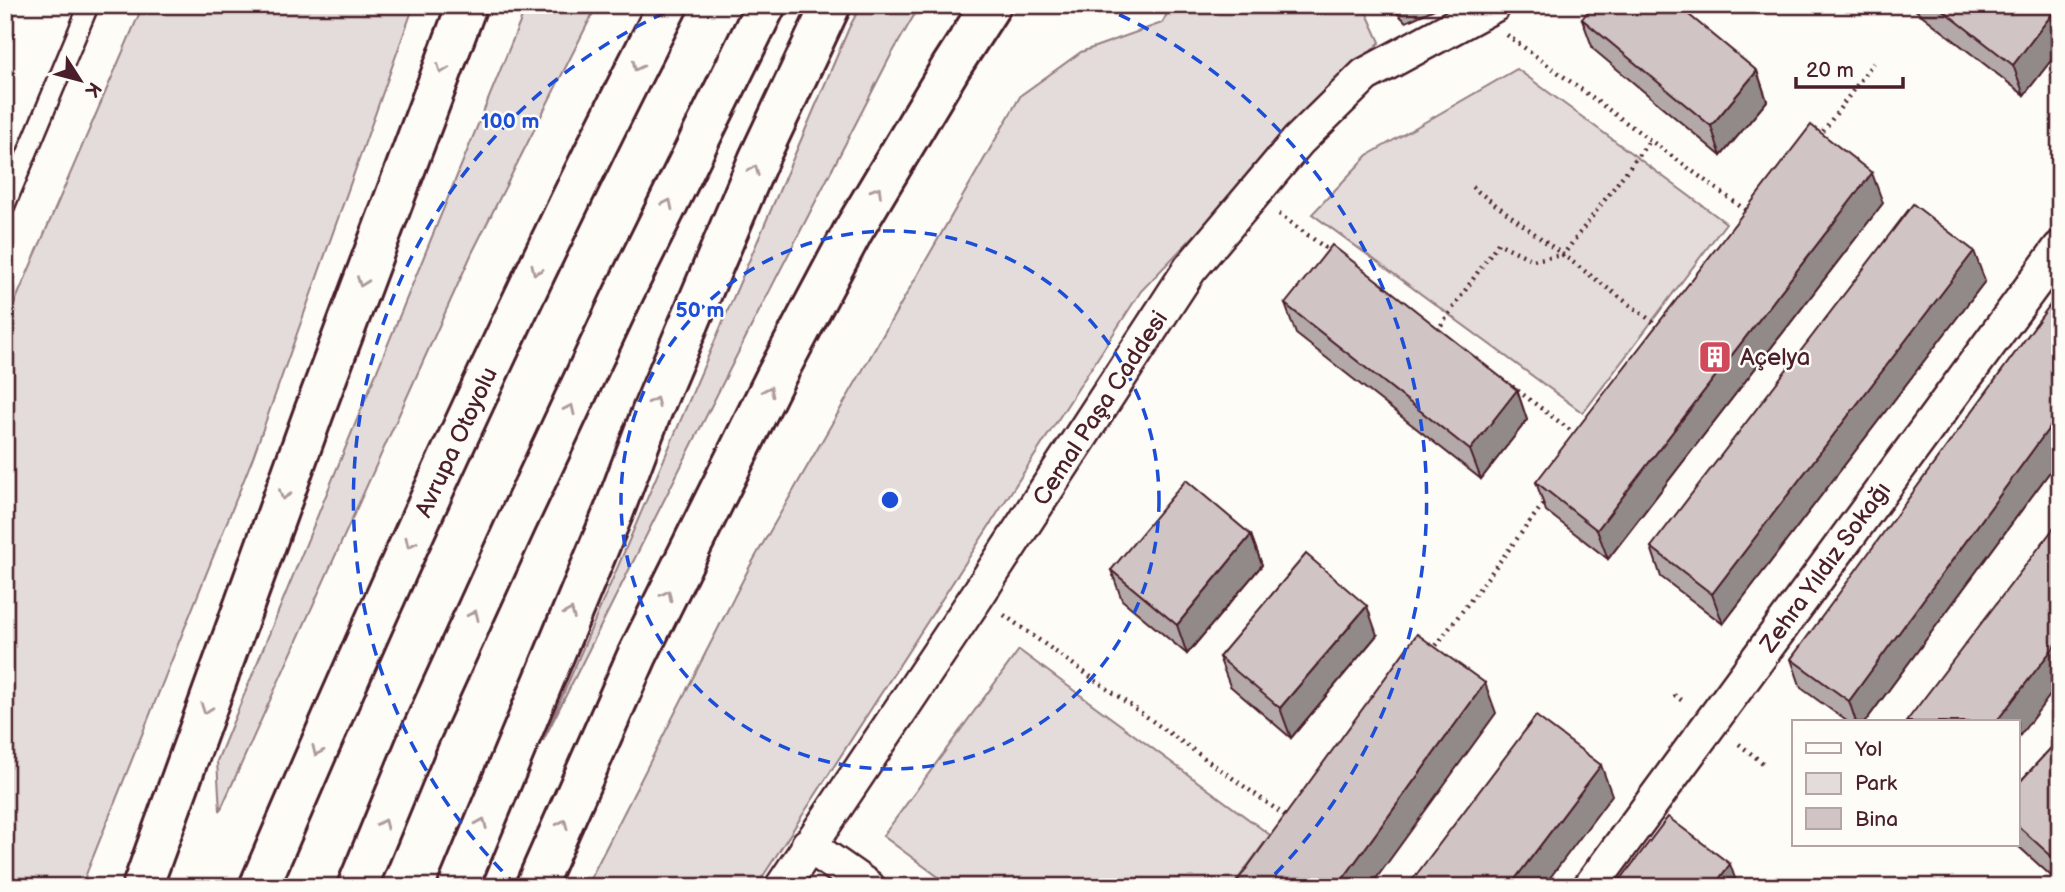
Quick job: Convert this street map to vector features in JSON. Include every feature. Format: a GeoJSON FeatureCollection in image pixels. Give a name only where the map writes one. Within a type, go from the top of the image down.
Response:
{"type":"FeatureCollection","features":[{"type":"Feature","properties":{"kind":"highway"},"geometry":{"type":"LineString","coordinates":[[143,880],[309,425],[467,5]]}},
{"type":"Feature","properties":{"kind":"highway","name":"Avrupa Otoyolu"},"geometry":{"type":"LineString","coordinates":[[259,887],[392,582],[543,253],[668,5]]}},
{"type":"Feature","properties":{"kind":"highway"},"geometry":{"type":"LineString","coordinates":[[357,887],[419,737],[521,513],[623,295],[766,5]]}},
{"type":"Feature","properties":{"kind":"highway"},"geometry":{"type":"LineString","coordinates":[[457,887],[753,171],[831,5]]}},
{"type":"Feature","properties":{"kind":"highway"},"geometry":{"type":"LineString","coordinates":[[535,887],[637,656],[775,378],[853,231],[991,5]]}},
{"type":"Feature","properties":{"kind":"street","name":"Cemal Paşa Caddesi"},"geometry":{"type":"LineString","coordinates":[[782,887],[977,596],[1190,269],[1297,141],[1365,75],[1486,10]]}},
{"type":"Feature","properties":{"kind":"street","name":"Zehra Yıldız Sokağı"},"geometry":{"type":"LineString","coordinates":[[1590,887],[2060,248]]}},
{"type":"Feature","properties":{"kind":"street"},"geometry":{"type":"LineString","coordinates":[[808,845],[868,887]]}},
{"type":"Feature","properties":{"kind":"lane"},"geometry":{"type":"LineString","coordinates":[[5,206],[89,5]]}},
{"type":"Feature","properties":{"kind":"path"},"geometry":{"type":"LineString","coordinates":[[1486,10],[1650,140],[1758,219]]}},
{"type":"Feature","properties":{"kind":"path"},"geometry":{"type":"LineString","coordinates":[[1815,141],[1873,63]]}},
{"type":"Feature","properties":{"kind":"path"},"geometry":{"type":"LineString","coordinates":[[1437,331],[1498,243],[1533,260],[1563,255],[1650,140]]}},
{"type":"Feature","properties":{"kind":"path"},"geometry":{"type":"LineString","coordinates":[[1472,187],[1670,335]]}},
{"type":"Feature","properties":{"kind":"path"},"geometry":{"type":"LineString","coordinates":[[1253,195],[1339,259]]}},
{"type":"Feature","properties":{"kind":"path"},"geometry":{"type":"LineString","coordinates":[[1426,323],[1448,339]]}},
{"type":"Feature","properties":{"kind":"path"},"geometry":{"type":"LineString","coordinates":[[1491,371],[1588,443]]}},
{"type":"Feature","properties":{"kind":"path"},"geometry":{"type":"LineString","coordinates":[[1430,653],[1550,495]]}},
{"type":"Feature","properties":{"kind":"path"},"geometry":{"type":"LineString","coordinates":[[977,596],[1289,818]]}},
{"type":"Feature","properties":{"kind":"green space"},"geometry":{"type":"Polygon","coordinates":[[[143,5],[414,5],[253,457],[81,887],[5,887],[5,325],[143,5]]]}},
{"type":"Feature","properties":{"kind":"green space"},"geometry":{"type":"Polygon","coordinates":[[[527,5],[597,5],[472,253],[220,811],[217,761],[527,5]]]}},
{"type":"Feature","properties":{"kind":"green space"},"geometry":{"type":"Polygon","coordinates":[[[861,5],[920,5],[890,57],[752,325],[543,741],[849,28],[861,5]]]}},
{"type":"Feature","properties":{"kind":"green space"},"geometry":{"type":"Polygon","coordinates":[[[1172,5],[1363,5],[1380,42],[1141,291],[756,887],[586,887],[750,566],[1021,95],[1081,52],[1162,23],[1172,5]]]}},
{"type":"Feature","properties":{"kind":"green space"},"geometry":{"type":"Polygon","coordinates":[[[1517,69],[1726,223],[1583,413],[1312,214],[1368,155],[1517,69]]]}},
{"type":"Feature","properties":{"kind":"green space"},"geometry":{"type":"Polygon","coordinates":[[[1019,650],[1270,835],[1232,887],[952,887],[883,836],[1019,650]]]}},
{"type":"Feature","properties":{"kind":"building"},"geometry":{"type":"Polygon","coordinates":[[[1593,5],[1677,5],[1757,71],[1711,126],[1582,19],[1593,5]]]}},
{"type":"Feature","properties":{"kind":"building"},"geometry":{"type":"Polygon","coordinates":[[[1936,5],[2059,5],[2013,65],[1936,5]]]}},
{"type":"Feature","properties":{"kind":"building","name":"Açelya"},"geometry":{"type":"Polygon","coordinates":[[[1811,125],[1872,173],[1597,530],[1536,482],[1811,125]]]}},
{"type":"Feature","properties":{"kind":"building","name":"Açelya"},"geometry":{"type":"Polygon","coordinates":[[[1913,204],[1974,251],[1712,594],[1651,547],[1913,204]]]}},
{"type":"Feature","properties":{"kind":"building"},"geometry":{"type":"Polygon","coordinates":[[[1332,245],[1517,390],[1470,450],[1285,304],[1332,245]]]}},
{"type":"Feature","properties":{"kind":"building"},"geometry":{"type":"Polygon","coordinates":[[[2050,305],[2060,312],[2060,413],[1849,701],[1791,659],[2050,305]]]}},
{"type":"Feature","properties":{"kind":"building"},"geometry":{"type":"Polygon","coordinates":[[[1186,480],[1251,535],[1177,625],[1111,570],[1186,480]]]}},
{"type":"Feature","properties":{"kind":"building"},"geometry":{"type":"Polygon","coordinates":[[[2060,520],[2060,639],[1998,720],[1908,720],[2060,520]]]}},
{"type":"Feature","properties":{"kind":"building"},"geometry":{"type":"Polygon","coordinates":[[[1306,554],[1367,606],[1280,708],[1219,657],[1306,554]]]}},
{"type":"Feature","properties":{"kind":"building"},"geometry":{"type":"Polygon","coordinates":[[[1417,634],[1485,683],[1337,887],[1233,887],[1417,634]]]}},
{"type":"Feature","properties":{"kind":"building"},"geometry":{"type":"Polygon","coordinates":[[[1536,716],[1601,765],[1509,887],[1407,887],[1536,716]]]}},
{"type":"Feature","properties":{"kind":"building"},"geometry":{"type":"Polygon","coordinates":[[[2060,738],[2060,864],[2020,828],[2020,782],[2060,738]]]}},
{"type":"Feature","properties":{"kind":"building"},"geometry":{"type":"Polygon","coordinates":[[[1668,817],[1730,864],[1713,887],[1615,887],[1668,817]]]}},
{"type":"Feature","properties":{"kind":"place","name":"Açelya"},"geometry":{"type":"Point","coordinates":[1715,357]}}]}
